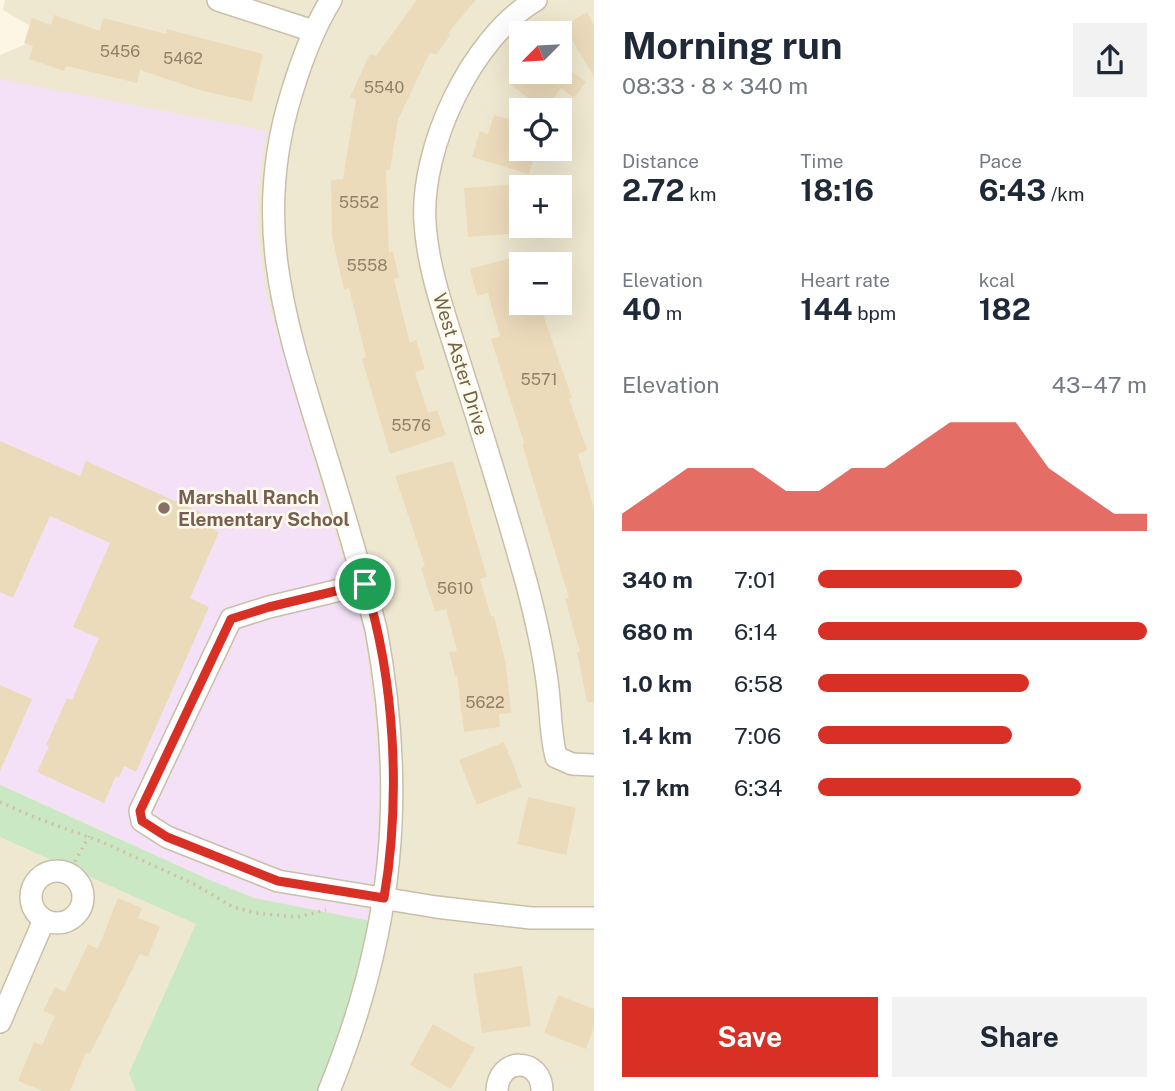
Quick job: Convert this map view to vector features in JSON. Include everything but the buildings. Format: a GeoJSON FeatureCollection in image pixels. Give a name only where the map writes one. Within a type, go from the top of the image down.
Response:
{"type":"FeatureCollection","features":[{"type":"Feature","properties":{"kind":"street"},"geometry":{"type":"LineString","coordinates":[[218,0],[313,31]]}},
{"type":"Feature","properties":{"kind":"street"},"geometry":{"type":"LineString","coordinates":[[329,1091],[358,1013],[384,898],[392,820],[391,735],[383,665],[365,584],[289,330],[274,249],[272,207],[286,109],[313,31],[331,0]]}},
{"type":"Feature","properties":{"kind":"street","name":"West Aster Drive"},"geometry":{"type":"LineString","coordinates":[[537,0],[521,9],[494,37],[464,76],[438,137],[427,190],[425,222],[430,258],[449,329],[528,588],[548,690],[550,731],[555,757],[572,764],[594,765]]}},
{"type":"Feature","properties":{"kind":"street"},"geometry":{"type":"LineString","coordinates":[[365,584],[231,619],[140,811],[142,821],[167,837],[278,881],[436,907],[531,918],[594,918]]}},
{"type":"Feature","properties":{"kind":"street"},"geometry":{"type":"LineString","coordinates":[[51,872],[68,874],[80,885],[83,902],[80,909],[69,921],[52,923],[44,920],[33,907],[31,898],[36,882],[51,872]]}},
{"type":"Feature","properties":{"kind":"street"},"geometry":{"type":"LineString","coordinates":[[0,1022],[44,920]]}},
{"type":"Feature","properties":{"kind":"street"},"geometry":{"type":"LineString","coordinates":[[498,1091],[500,1076],[506,1070],[526,1065],[541,1079],[542,1091]]}},
{"type":"Feature","properties":{"kind":"path"},"geometry":{"type":"LineString","coordinates":[[0,802],[89,836],[194,884],[233,907],[256,913],[297,917],[327,910]]}},
{"type":"Feature","properties":{"kind":"path"},"geometry":{"type":"LineString","coordinates":[[68,874],[89,836]]}},
{"type":"Feature","properties":{"kind":"shaded area"},"geometry":{"type":"Polygon","coordinates":[[[5,0],[594,0],[594,1091],[0,1091],[0,55],[26,44],[30,26],[3,10],[5,0]]]}},
{"type":"Feature","properties":{"kind":"shaded area","name":"Marshall Ranch Elementary School"},"geometry":{"type":"Polygon","coordinates":[[[0,79],[266,131],[258,190],[257,231],[267,298],[364,632],[374,705],[379,778],[377,867],[367,920],[254,898],[0,784],[0,79]]]}},
{"type":"Feature","properties":{"kind":"green space"},"geometry":{"type":"Polygon","coordinates":[[[0,785],[254,898],[380,923],[329,1091],[136,1091],[129,1073],[196,924],[0,837],[0,785]]]}},
{"type":"Feature","properties":{"kind":"place","name":"Marshall Ranch Elementary School"},"geometry":{"type":"Point","coordinates":[164,508]}},
{"type":"Feature","properties":{"kind":"route"},"geometry":{"type":"LineString","coordinates":[[365,584],[383,665],[393,765],[392,820],[384,898],[278,881],[167,837],[142,821],[140,811],[231,619],[365,584]]}}]}
